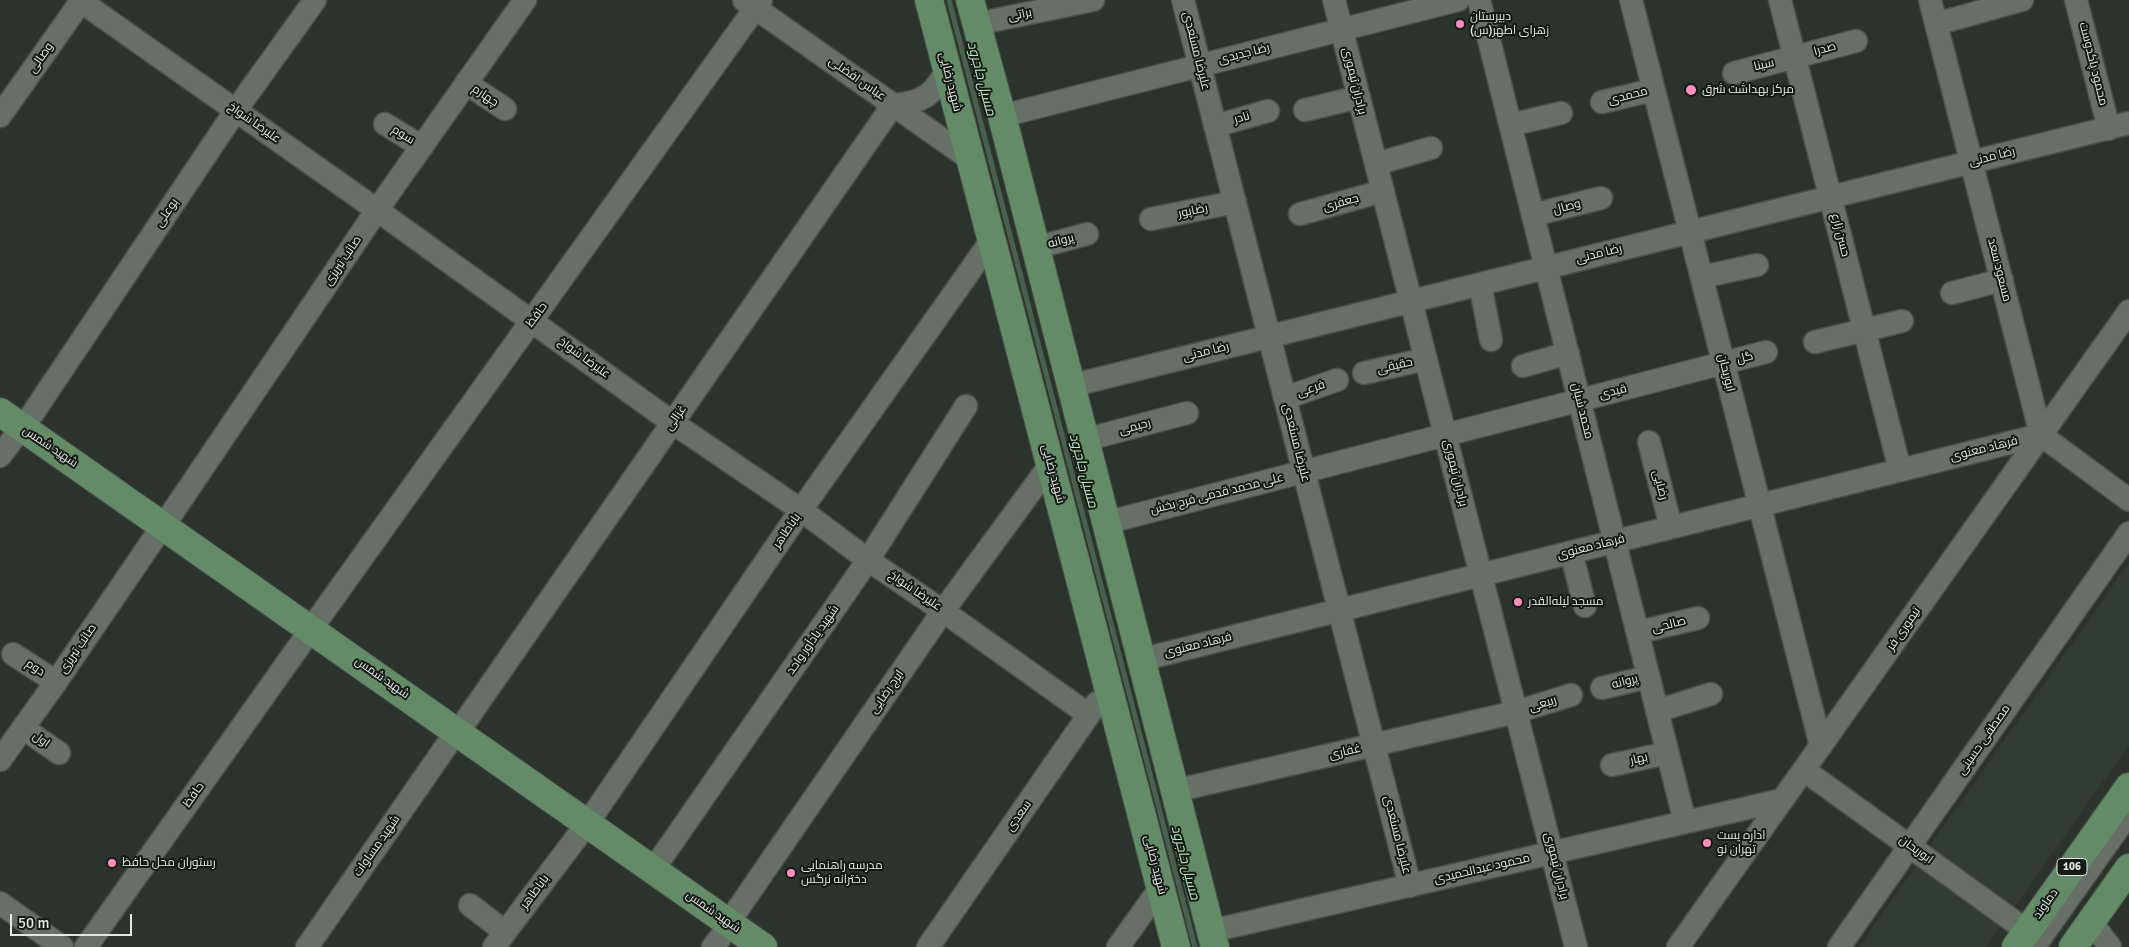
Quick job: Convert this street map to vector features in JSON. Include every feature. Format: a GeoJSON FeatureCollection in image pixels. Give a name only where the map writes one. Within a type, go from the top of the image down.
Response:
{"type":"FeatureCollection","features":[{"type":"Feature","properties":{"kind":"main road","name":"شهید رضایی"},"geometry":{"type":"LineString","coordinates":[[929,0],[1176,947]]}},
{"type":"Feature","properties":{"kind":"main road"},"geometry":{"type":"LineString","coordinates":[[973,12],[1002,116],[1213,939]]}},
{"type":"Feature","properties":{"kind":"main road","name":"شهید شمس"},"geometry":{"type":"LineString","coordinates":[[0,412],[9,438],[159,531],[582,831],[724,939],[763,947]]}},
{"type":"Feature","properties":{"kind":"main road","name":"دماوند"},"geometry":{"type":"LineString","coordinates":[[2031,943],[2129,787]]}},
{"type":"Feature","properties":{"kind":"main road","name":"شهید شمس"},"geometry":{"type":"LineString","coordinates":[[582,831],[653,870],[724,939]]}},
{"type":"Feature","properties":{"kind":"main road"},"geometry":{"type":"LineString","coordinates":[[2073,947],[2129,868]]}},
{"type":"Feature","properties":{"kind":"street","name":"علیرضا شواخ"},"geometry":{"type":"LineString","coordinates":[[81,0],[377,210],[672,423],[801,510],[868,560],[1089,715]]}},
{"type":"Feature","properties":{"kind":"street","name":"وصالی"},"geometry":{"type":"LineString","coordinates":[[0,116],[81,0]]}},
{"type":"Feature","properties":{"kind":"street","name":"بوعلی"},"geometry":{"type":"LineString","coordinates":[[9,438],[236,110],[315,0]]}},
{"type":"Feature","properties":{"kind":"street","name":"صائب تبریزی"},"geometry":{"type":"LineString","coordinates":[[0,760],[56,682],[377,210],[525,0]]}},
{"type":"Feature","properties":{"kind":"street","name":"براتی"},"geometry":{"type":"LineString","coordinates":[[973,12],[1094,0]]}},
{"type":"Feature","properties":{"kind":"street","name":"علیرضا مستعدی"},"geometry":{"type":"LineString","coordinates":[[1183,0],[1410,886]]}},
{"type":"Feature","properties":{"kind":"street","name":"برادران تیموری"},"geometry":{"type":"LineString","coordinates":[[1334,0],[1552,852],[1573,946]]}},
{"type":"Feature","properties":{"kind":"street","name":"رضا جدیدی"},"geometry":{"type":"LineString","coordinates":[[1002,116],[1458,0]]}},
{"type":"Feature","properties":{"kind":"street","name":"محمد شبان"},"geometry":{"type":"LineString","coordinates":[[1479,0],[1614,541],[1639,632],[1648,677],[1685,822]]}},
{"type":"Feature","properties":{"kind":"street","name":"ابوریحان"},"geometry":{"type":"LineString","coordinates":[[1630,0],[1821,746]]}},
{"type":"Feature","properties":{"kind":"street","name":"حسن زارع"},"geometry":{"type":"LineString","coordinates":[[1780,0],[1900,470]]}},
{"type":"Feature","properties":{"kind":"street","name":"مسعود سعد"},"geometry":{"type":"LineString","coordinates":[[1930,0],[2041,434]]}},
{"type":"Feature","properties":{"kind":"street"},"geometry":{"type":"LineString","coordinates":[[1936,24],[2022,0]]}},
{"type":"Feature","properties":{"kind":"street","name":"محمود پاکدوست"},"geometry":{"type":"LineString","coordinates":[[2076,0],[2119,126]]}},
{"type":"Feature","properties":{"kind":"street","name":"عباس افضلی"},"geometry":{"type":"LineString","coordinates":[[753,3],[970,159]]}},
{"type":"Feature","properties":{"kind":"street","name":"حافظ"},"geometry":{"type":"LineString","coordinates":[[86,947],[532,321],[753,3]]}},
{"type":"Feature","properties":{"kind":"street","name":"صدرا"},"geometry":{"type":"LineString","coordinates":[[1795,58],[1856,41]]}},
{"type":"Feature","properties":{"kind":"street","name":"سینا"},"geometry":{"type":"LineString","coordinates":[[1734,73],[1795,58]]}},
{"type":"Feature","properties":{"kind":"street"},"geometry":{"type":"LineString","coordinates":[[893,104],[910,104],[926,97],[939,85],[947,69]]}},
{"type":"Feature","properties":{"kind":"street","name":"چهارم"},"geometry":{"type":"LineString","coordinates":[[466,84],[505,110]]}},
{"type":"Feature","properties":{"kind":"street","name":"محمدی"},"geometry":{"type":"LineString","coordinates":[[1602,102],[1654,90]]}},
{"type":"Feature","properties":{"kind":"street"},"geometry":{"type":"LineString","coordinates":[[1305,110],[1358,97]]}},
{"type":"Feature","properties":{"kind":"street","name":"غزالی"},"geometry":{"type":"LineString","coordinates":[[453,739],[893,104]]}},
{"type":"Feature","properties":{"kind":"street","name":"نادر"},"geometry":{"type":"LineString","coordinates":[[1215,126],[1268,111]]}},
{"type":"Feature","properties":{"kind":"street"},"geometry":{"type":"LineString","coordinates":[[1510,125],[1561,113]]}},
{"type":"Feature","properties":{"kind":"street","name":"سوم"},"geometry":{"type":"LineString","coordinates":[[385,124],[422,147]]}},
{"type":"Feature","properties":{"kind":"street","name":"رضا مدنی"},"geometry":{"type":"LineString","coordinates":[[1070,386],[2119,126]]}},
{"type":"Feature","properties":{"kind":"street"},"geometry":{"type":"LineString","coordinates":[[1376,164],[1431,148]]}},
{"type":"Feature","properties":{"kind":"street","name":"جعفری"},"geometry":{"type":"LineString","coordinates":[[1300,214],[1383,191]]}},
{"type":"Feature","properties":{"kind":"street","name":"وصال"},"geometry":{"type":"LineString","coordinates":[[1533,215],[1601,198]]}},
{"type":"Feature","properties":{"kind":"street","name":"رضاپور"},"geometry":{"type":"LineString","coordinates":[[1152,219],[1235,202]]}},
{"type":"Feature","properties":{"kind":"street","name":"پروانه"},"geometry":{"type":"LineString","coordinates":[[1035,248],[1087,234]]}},
{"type":"Feature","properties":{"kind":"street","name":"باباطاهر"},"geometry":{"type":"LineString","coordinates":[[500,939],[582,831],[801,510],[991,241]]}},
{"type":"Feature","properties":{"kind":"street"},"geometry":{"type":"LineString","coordinates":[[1702,277],[1757,264]]}},
{"type":"Feature","properties":{"kind":"street"},"geometry":{"type":"LineString","coordinates":[[1952,293],[2002,280]]}},
{"type":"Feature","properties":{"kind":"street"},"geometry":{"type":"LineString","coordinates":[[1480,284],[1491,340]]}},
{"type":"Feature","properties":{"kind":"street","name":"تیموری فر"},"geometry":{"type":"LineString","coordinates":[[1678,947],[2129,311]]}},
{"type":"Feature","properties":{"kind":"street"},"geometry":{"type":"LineString","coordinates":[[1815,342],[1902,321]]}},
{"type":"Feature","properties":{"kind":"street","name":"گل"},"geometry":{"type":"LineString","coordinates":[[1724,363],[1766,352]]}},
{"type":"Feature","properties":{"kind":"street"},"geometry":{"type":"LineString","coordinates":[[1523,366],[1568,353]]}},
{"type":"Feature","properties":{"kind":"street","name":"حقیقی"},"geometry":{"type":"LineString","coordinates":[[1364,373],[1426,359]]}},
{"type":"Feature","properties":{"kind":"street","name":"قیدی"},"geometry":{"type":"LineString","coordinates":[[1445,435],[1724,363]]}},
{"type":"Feature","properties":{"kind":"street","name":"فرعی"},"geometry":{"type":"LineString","coordinates":[[1285,398],[1337,380]]}},
{"type":"Feature","properties":{"kind":"street","name":"شهید یادآور واحد"},"geometry":{"type":"LineString","coordinates":[[653,870],[868,560],[966,406]]}},
{"type":"Feature","properties":{"kind":"street","name":"رحیمی"},"geometry":{"type":"LineString","coordinates":[[1084,440],[1187,413]]}},
{"type":"Feature","properties":{"kind":"street"},"geometry":{"type":"LineString","coordinates":[[2041,434],[2129,500]]}},
{"type":"Feature","properties":{"kind":"street","name":"فرهاد معنوی"},"geometry":{"type":"LineString","coordinates":[[1140,660],[2041,434]]}},
{"type":"Feature","properties":{"kind":"street","name":"علی محمد قدمی فرح بخش"},"geometry":{"type":"LineString","coordinates":[[1105,522],[1445,435]]}},
{"type":"Feature","properties":{"kind":"street","name":"رضایی"},"geometry":{"type":"LineString","coordinates":[[1649,442],[1671,527]]}},
{"type":"Feature","properties":{"kind":"street","name":"ایرج رضایی"},"geometry":{"type":"LineString","coordinates":[[724,939],[943,611],[1050,465]]}},
{"type":"Feature","properties":{"kind":"street","name":"مصطفی حسینی"},"geometry":{"type":"LineString","coordinates":[[1839,947],[2129,533]]}},
{"type":"Feature","properties":{"kind":"street"},"geometry":{"type":"LineString","coordinates":[[1571,552],[1584,606]]}},
{"type":"Feature","properties":{"kind":"street","name":"صالحی"},"geometry":{"type":"LineString","coordinates":[[1639,632],[1698,618]]}},
{"type":"Feature","properties":{"kind":"street","name":"دوم"},"geometry":{"type":"LineString","coordinates":[[13,654],[56,682]]}},
{"type":"Feature","properties":{"kind":"street","name":"پروانه"},"geometry":{"type":"LineString","coordinates":[[1602,688],[1648,677]]}},
{"type":"Feature","properties":{"kind":"street","name":"سعدی"},"geometry":{"type":"LineString","coordinates":[[928,947],[1109,686]]}},
{"type":"Feature","properties":{"kind":"street"},"geometry":{"type":"LineString","coordinates":[[1657,711],[1711,694]]}},
{"type":"Feature","properties":{"kind":"street","name":"ربیعی"},"geometry":{"type":"LineString","coordinates":[[1516,712],[1570,695]]}},
{"type":"Feature","properties":{"kind":"street","name":"غفاری"},"geometry":{"type":"LineString","coordinates":[[1174,791],[1516,712]]}},
{"type":"Feature","properties":{"kind":"street","name":"اول"},"geometry":{"type":"LineString","coordinates":[[23,728],[59,753]]}},
{"type":"Feature","properties":{"kind":"street","name":"شهید مساوات"},"geometry":{"type":"LineString","coordinates":[[307,947],[453,739]]}},
{"type":"Feature","properties":{"kind":"street","name":"بهار"},"geometry":{"type":"LineString","coordinates":[[1612,765],[1667,752]]}},
{"type":"Feature","properties":{"kind":"street","name":"ابوریحان"},"geometry":{"type":"LineString","coordinates":[[1804,770],[1910,846],[2031,943]]}},
{"type":"Feature","properties":{"kind":"street","name":"محمود عبدالحمیدی"},"geometry":{"type":"LineString","coordinates":[[1213,939],[1410,886],[1782,800]]}},
{"type":"Feature","properties":{"kind":"street"},"geometry":{"type":"LineString","coordinates":[[2031,943],[2129,813]]}},
{"type":"Feature","properties":{"kind":"street"},"geometry":{"type":"LineString","coordinates":[[2031,943],[2129,829]]}},
{"type":"Feature","properties":{"kind":"street"},"geometry":{"type":"LineString","coordinates":[[1118,947],[1161,887]]}},
{"type":"Feature","properties":{"kind":"street"},"geometry":{"type":"LineString","coordinates":[[0,903],[62,947]]}},
{"type":"Feature","properties":{"kind":"street"},"geometry":{"type":"LineString","coordinates":[[470,905],[500,939]]}},
{"type":"Feature","properties":{"kind":"street"},"geometry":{"type":"LineString","coordinates":[[2092,922],[2110,947]]}},
{"type":"Feature","properties":{"kind":"shaded area"},"geometry":{"type":"Polygon","coordinates":[[[2129,563],[2129,745],[1986,947],[1859,947],[2129,563]]]}},
{"type":"Feature","properties":{"kind":"waterway","name":"مسیل جاجرود"},"geometry":{"type":"LineString","coordinates":[[949,0],[1195,947]]}},
{"type":"Feature","properties":{"kind":"place","name":"دبیرستان زهرای اطهر(س)"},"geometry":{"type":"Point","coordinates":[1460,24]}},
{"type":"Feature","properties":{"kind":"place","name":"مرکز بهداشت شرق"},"geometry":{"type":"Point","coordinates":[1691,90]}},
{"type":"Feature","properties":{"kind":"place","name":"مسجد لیله‌القدر"},"geometry":{"type":"Point","coordinates":[1518,602]}},
{"type":"Feature","properties":{"kind":"place","name":"اداره پست تهران نو"},"geometry":{"type":"Point","coordinates":[1707,843]}},
{"type":"Feature","properties":{"kind":"place","name":"رستوران محل حافظ"},"geometry":{"type":"Point","coordinates":[112,863]}},
{"type":"Feature","properties":{"kind":"place","name":"مدرسه راهنمایی دخترانه نرگس"},"geometry":{"type":"Point","coordinates":[791,873]}}]}
